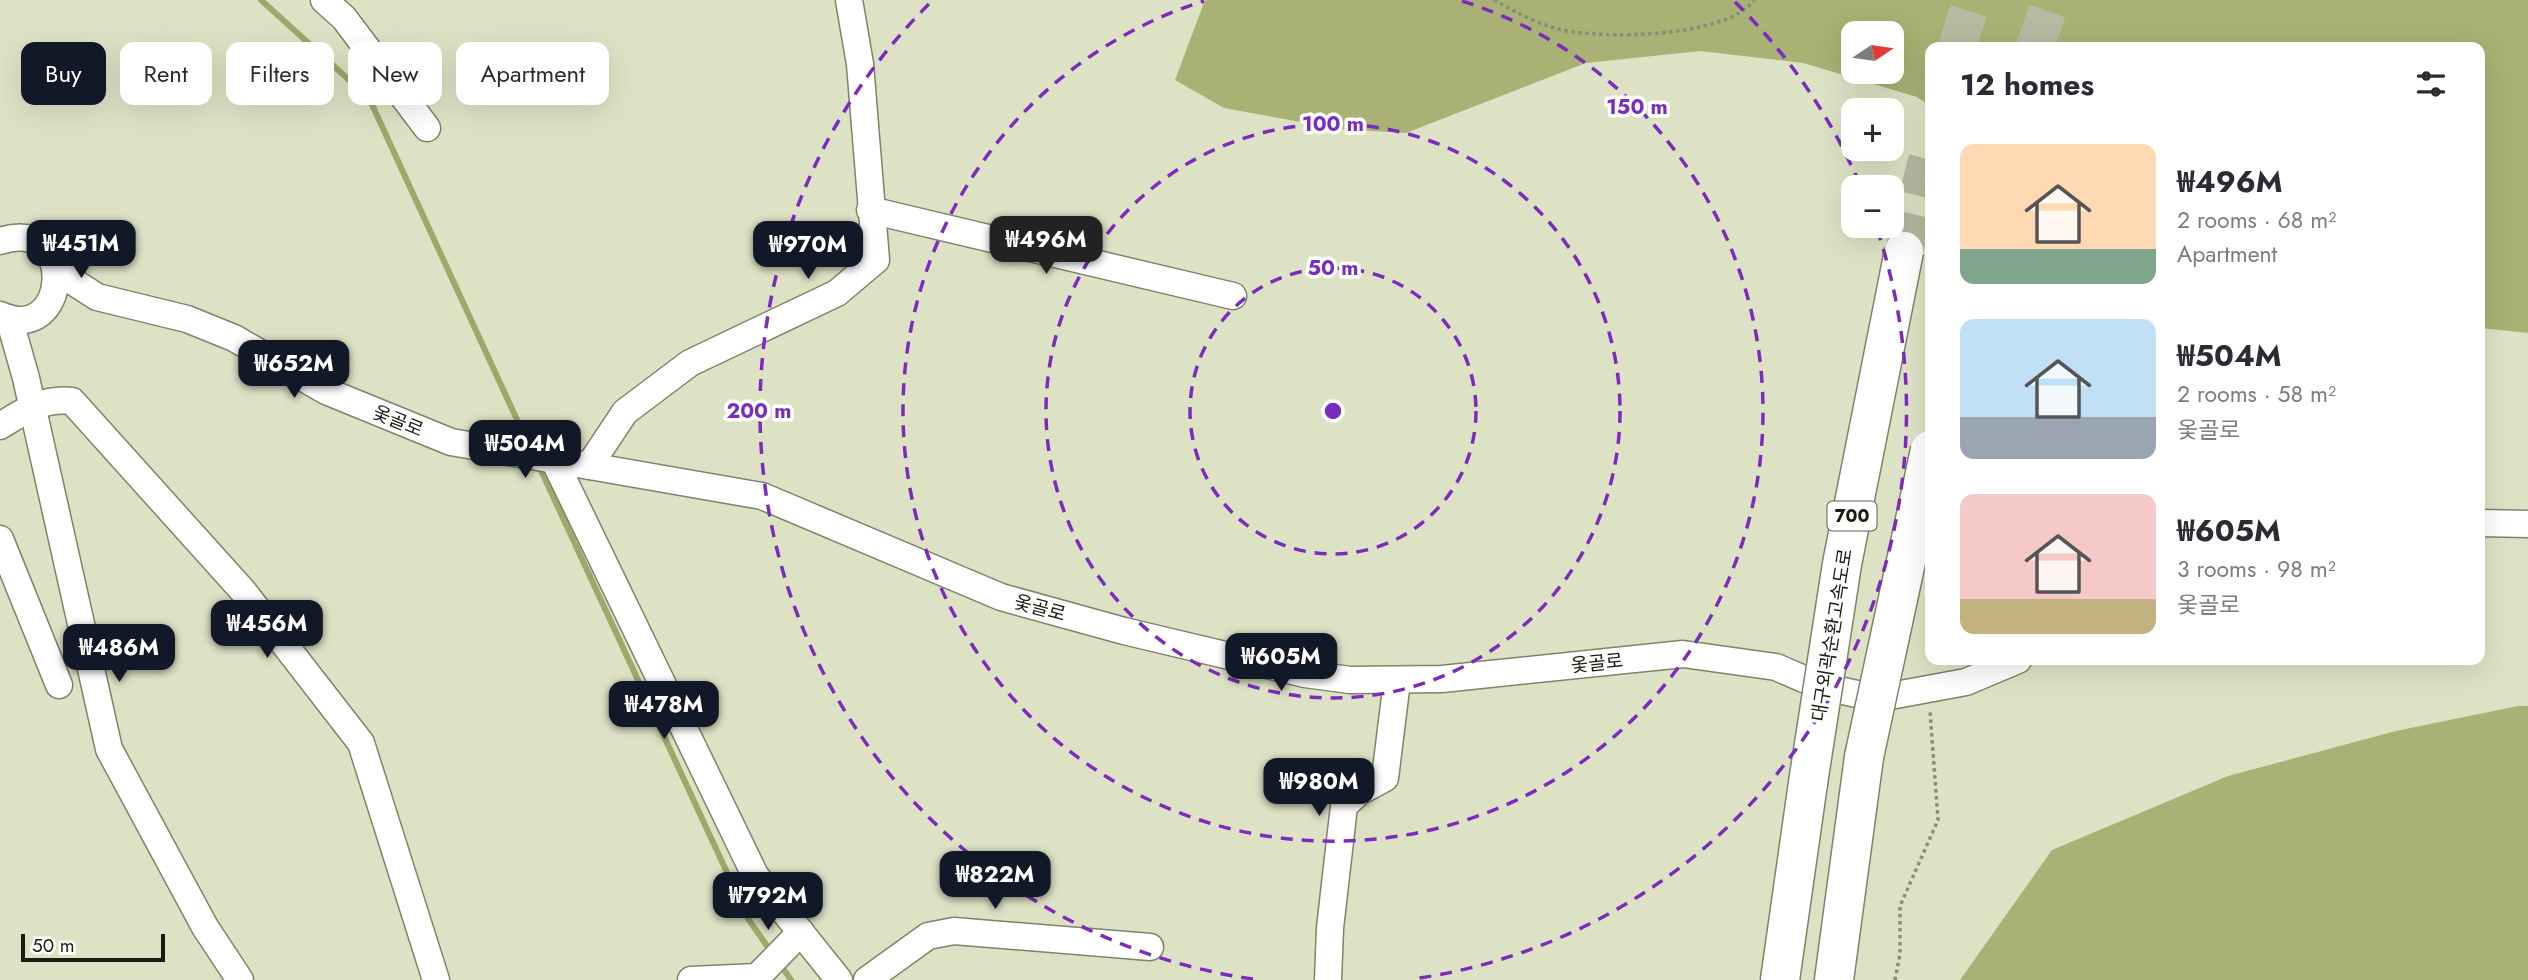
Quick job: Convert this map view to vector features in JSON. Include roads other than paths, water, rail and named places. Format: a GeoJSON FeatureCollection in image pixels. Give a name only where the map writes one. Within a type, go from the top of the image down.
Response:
{"type":"FeatureCollection","features":[{"type":"Feature","properties":{"kind":"highway","name":"대구외곽순환고속도로"},"geometry":{"type":"LineString","coordinates":[[1780,980],[1842,564],[1904,251]]}},
{"type":"Feature","properties":{"kind":"highway"},"geometry":{"type":"LineString","coordinates":[[1834,980],[1864,757],[1925,473]]}},
{"type":"Feature","properties":{"kind":"street"},"geometry":{"type":"LineString","coordinates":[[324,0],[344,18],[427,128]]}},
{"type":"Feature","properties":{"kind":"street"},"geometry":{"type":"LineString","coordinates":[[589,466],[625,412],[691,363],[836,293],[876,260],[860,64],[849,0]]}},
{"type":"Feature","properties":{"kind":"street"},"geometry":{"type":"LineString","coordinates":[[870,210],[1233,296]]}},
{"type":"Feature","properties":{"kind":"street"},"geometry":{"type":"LineString","coordinates":[[0,241],[24,238],[36,242],[47,250],[57,271],[57,287],[23,313]]}},
{"type":"Feature","properties":{"kind":"street"},"geometry":{"type":"LineString","coordinates":[[57,271],[97,297]]}},
{"type":"Feature","properties":{"kind":"street"},"geometry":{"type":"LineString","coordinates":[[23,313],[97,297]]}},
{"type":"Feature","properties":{"kind":"street","name":"옻골로"},"geometry":{"type":"LineString","coordinates":[[97,297],[187,319],[234,338],[326,391],[389,419],[451,442],[762,496],[1002,597],[1124,631],[1304,674],[1350,680],[1397,681],[1683,654],[1776,667],[1820,685],[1857,694],[1891,696],[1966,682],[2006,665]]}},
{"type":"Feature","properties":{"kind":"street"},"geometry":{"type":"LineString","coordinates":[[23,313],[26,378],[109,749],[205,927],[240,980]]}},
{"type":"Feature","properties":{"kind":"street"},"geometry":{"type":"LineString","coordinates":[[0,426],[32,406],[54,399],[72,401],[243,590],[361,743],[436,980]]}},
{"type":"Feature","properties":{"kind":"street"},"geometry":{"type":"LineString","coordinates":[[554,460],[755,874],[839,980]]}},
{"type":"Feature","properties":{"kind":"street"},"geometry":{"type":"LineString","coordinates":[[2485,523],[2528,524]]}},
{"type":"Feature","properties":{"kind":"street"},"geometry":{"type":"LineString","coordinates":[[0,539],[60,685]]}},
{"type":"Feature","properties":{"kind":"street"},"geometry":{"type":"LineString","coordinates":[[1328,980],[1330,928],[1345,806],[1359,792],[1384,778],[1397,681]]}},
{"type":"Feature","properties":{"kind":"street"},"geometry":{"type":"LineString","coordinates":[[867,980],[928,936],[954,931],[1150,947]]}},
{"type":"Feature","properties":{"kind":"street"},"geometry":{"type":"LineString","coordinates":[[691,980],[757,977],[801,932]]}},
{"type":"Feature","properties":{"kind":"waterway"},"geometry":{"type":"LineString","coordinates":[[261,0],[369,98],[530,448]]}},
{"type":"Feature","properties":{"kind":"waterway"},"geometry":{"type":"LineString","coordinates":[[538,464],[749,920],[772,953]]}},
{"type":"Feature","properties":{"kind":"waterway"},"geometry":{"type":"LineString","coordinates":[[780,964],[791,980]]}},
{"type":"Feature","properties":{"kind":"tunnel"},"geometry":{"type":"LineString","coordinates":[[1959,42],[1972,0]]}},
{"type":"Feature","properties":{"kind":"tunnel"},"geometry":{"type":"LineString","coordinates":[[2037,42],[2051,0]]}},
{"type":"Feature","properties":{"kind":"tunnel"},"geometry":{"type":"LineString","coordinates":[[1904,251],[1925,169]]}}]}
